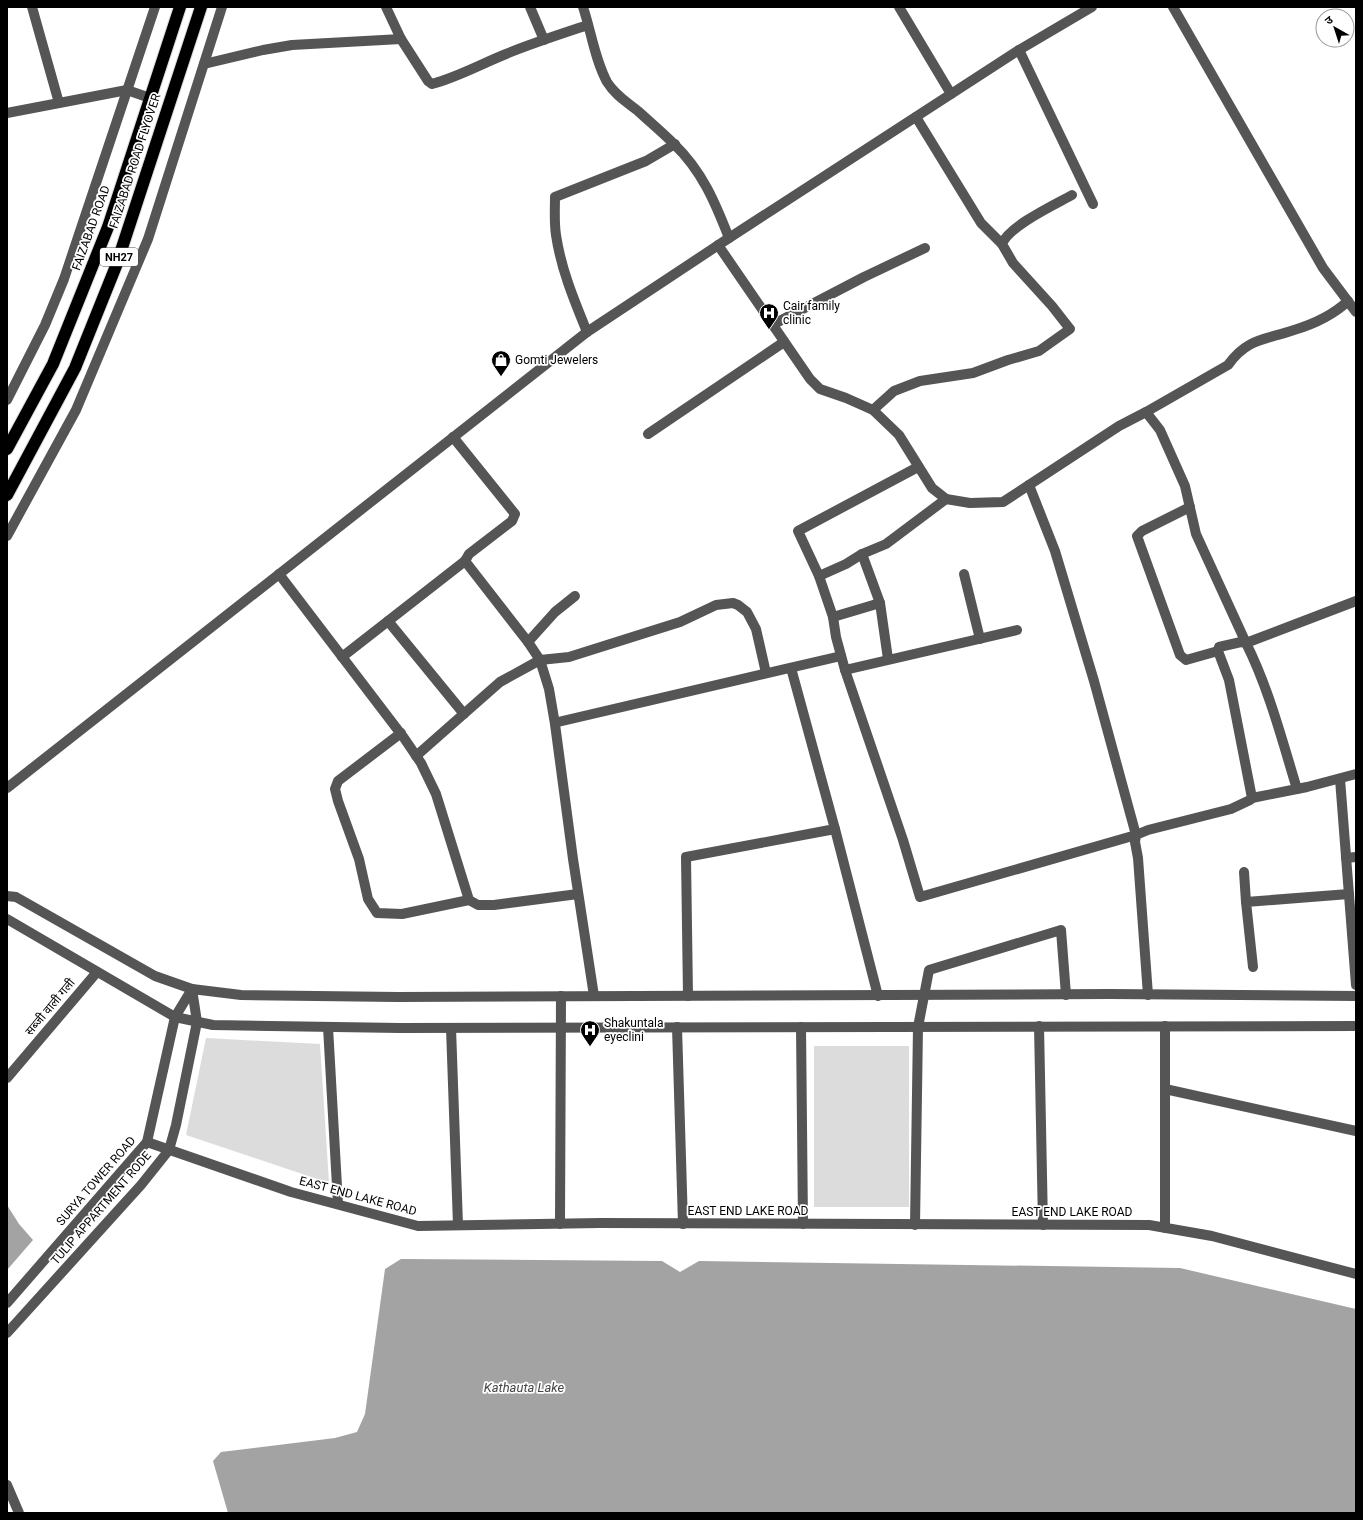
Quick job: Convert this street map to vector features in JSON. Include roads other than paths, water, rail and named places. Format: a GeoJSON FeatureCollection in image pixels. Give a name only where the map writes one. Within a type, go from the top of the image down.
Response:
{"type":"FeatureCollection","features":[{"type":"Feature","properties":{"kind":"highway","name":"FAIZABAD ROAD"},"geometry":{"type":"LineString","coordinates":[[7,449],[53,364],[108,227],[180,7]]}},
{"type":"Feature","properties":{"kind":"highway","name":"FAIZABAD ROAD FLYOVER"},"geometry":{"type":"LineString","coordinates":[[7,495],[75,368],[116,266],[201,7]]}},
{"type":"Feature","properties":{"kind":"street"},"geometry":{"type":"LineString","coordinates":[[33,7],[59,103]]}},
{"type":"Feature","properties":{"kind":"street"},"geometry":{"type":"LineString","coordinates":[[7,400],[45,325],[64,279],[155,7]]}},
{"type":"Feature","properties":{"kind":"street"},"geometry":{"type":"LineString","coordinates":[[7,536],[76,410],[148,239],[222,7]]}},
{"type":"Feature","properties":{"kind":"street"},"geometry":{"type":"LineString","coordinates":[[386,7],[400,38],[428,81],[432,84],[451,79],[507,53],[588,25]]}},
{"type":"Feature","properties":{"kind":"street"},"geometry":{"type":"LineString","coordinates":[[530,7],[544,40]]}},
{"type":"Feature","properties":{"kind":"street"},"geometry":{"type":"LineString","coordinates":[[584,7],[592,42],[608,82],[617,94],[675,144],[704,180],[716,203],[729,238]]}},
{"type":"Feature","properties":{"kind":"street"},"geometry":{"type":"LineString","coordinates":[[899,7],[951,94]]}},
{"type":"Feature","properties":{"kind":"street"},"geometry":{"type":"LineString","coordinates":[[7,788],[587,332],[718,244],[1019,50],[1092,7]]}},
{"type":"Feature","properties":{"kind":"street"},"geometry":{"type":"LineString","coordinates":[[1185,7],[1175,10],[1323,268],[1356,312]]}},
{"type":"Feature","properties":{"kind":"street"},"geometry":{"type":"LineString","coordinates":[[204,64],[292,45],[400,38]]}},
{"type":"Feature","properties":{"kind":"street"},"geometry":{"type":"LineString","coordinates":[[1019,50],[1094,204]]}},
{"type":"Feature","properties":{"kind":"street"},"geometry":{"type":"LineString","coordinates":[[7,113],[127,90],[150,98]]}},
{"type":"Feature","properties":{"kind":"street"},"geometry":{"type":"LineString","coordinates":[[873,410],[894,391],[920,381],[973,373],[1039,351],[1070,329],[1052,306],[1013,263],[1002,244],[982,223],[916,117]]}},
{"type":"Feature","properties":{"kind":"street"},"geometry":{"type":"LineString","coordinates":[[587,332],[571,294],[561,258],[556,234],[555,197],[646,161],[675,144]]}},
{"type":"Feature","properties":{"kind":"street"},"geometry":{"type":"LineString","coordinates":[[1002,244],[1005,237],[1030,218],[1072,195]]}},
{"type":"Feature","properties":{"kind":"street"},"geometry":{"type":"LineString","coordinates":[[718,244],[810,379],[820,389],[846,398],[873,410],[899,435],[932,488],[946,499],[970,503],[1003,502],[1119,426],[1228,365],[1235,354],[1256,340],[1308,325],[1336,311],[1348,301]]}},
{"type":"Feature","properties":{"kind":"street"},"geometry":{"type":"LineString","coordinates":[[772,325],[864,277],[925,248]]}},
{"type":"Feature","properties":{"kind":"street"},"geometry":{"type":"LineString","coordinates":[[648,434],[784,342]]}},
{"type":"Feature","properties":{"kind":"street"},"geometry":{"type":"LineString","coordinates":[[1146,412],[1160,430],[1185,486],[1196,534],[1257,665],[1278,725],[1297,789]]}},
{"type":"Feature","properties":{"kind":"street"},"geometry":{"type":"LineString","coordinates":[[342,657],[512,521],[515,514],[453,437]]}},
{"type":"Feature","properties":{"kind":"street"},"geometry":{"type":"LineString","coordinates":[[918,467],[798,531],[819,576],[832,617],[845,670],[903,840],[920,897],[1148,830],[1231,809],[1252,798],[1297,789],[1356,774]]}},
{"type":"Feature","properties":{"kind":"street"},"geometry":{"type":"LineString","coordinates":[[1029,485],[1055,551],[1094,682],[1136,834],[1135,842],[1138,858],[1148,995]]}},
{"type":"Feature","properties":{"kind":"street"},"geometry":{"type":"LineString","coordinates":[[819,576],[846,564],[862,554],[886,544],[946,499]]}},
{"type":"Feature","properties":{"kind":"street"},"geometry":{"type":"LineString","coordinates":[[1190,507],[1142,531],[1137,536],[1180,655],[1186,660],[1218,651],[1219,647],[1241,642],[1246,643],[1356,601]]}},
{"type":"Feature","properties":{"kind":"street"},"geometry":{"type":"LineString","coordinates":[[862,554],[880,603],[888,660]]}},
{"type":"Feature","properties":{"kind":"street"},"geometry":{"type":"LineString","coordinates":[[464,560],[528,642],[540,660],[555,724],[578,894],[594,996]]}},
{"type":"Feature","properties":{"kind":"street"},"geometry":{"type":"LineString","coordinates":[[279,574],[416,756],[436,794],[469,900]]}},
{"type":"Feature","properties":{"kind":"street"},"geometry":{"type":"LineString","coordinates":[[964,574],[980,639]]}},
{"type":"Feature","properties":{"kind":"street"},"geometry":{"type":"LineString","coordinates":[[528,642],[555,612],[575,596]]}},
{"type":"Feature","properties":{"kind":"street"},"geometry":{"type":"LineString","coordinates":[[416,756],[500,682],[540,660],[569,657],[680,622],[716,605],[733,602],[747,612],[756,629],[766,673]]}},
{"type":"Feature","properties":{"kind":"street"},"geometry":{"type":"LineString","coordinates":[[832,617],[880,603]]}},
{"type":"Feature","properties":{"kind":"street"},"geometry":{"type":"LineString","coordinates":[[388,621],[464,714]]}},
{"type":"Feature","properties":{"kind":"street"},"geometry":{"type":"LineString","coordinates":[[845,670],[1017,630]]}},
{"type":"Feature","properties":{"kind":"street"},"geometry":{"type":"LineString","coordinates":[[1218,651],[1229,680],[1252,798]]}},
{"type":"Feature","properties":{"kind":"street"},"geometry":{"type":"LineString","coordinates":[[555,724],[558,722],[841,656]]}},
{"type":"Feature","properties":{"kind":"street"},"geometry":{"type":"LineString","coordinates":[[791,668],[835,829],[878,996]]}},
{"type":"Feature","properties":{"kind":"street"},"geometry":{"type":"LineString","coordinates":[[400,733],[338,781],[335,789],[359,859],[368,899],[377,913],[402,914],[469,900],[478,905],[494,905],[578,894]]}},
{"type":"Feature","properties":{"kind":"street"},"geometry":{"type":"LineString","coordinates":[[1340,779],[1351,858],[1349,894],[1356,985]]}},
{"type":"Feature","properties":{"kind":"street"},"geometry":{"type":"LineString","coordinates":[[688,996],[686,856],[835,829]]}},
{"type":"Feature","properties":{"kind":"street"},"geometry":{"type":"LineString","coordinates":[[1244,872],[1253,967]]}},
{"type":"Feature","properties":{"kind":"street"},"geometry":{"type":"LineString","coordinates":[[1246,902],[1349,894]]}},
{"type":"Feature","properties":{"kind":"street"},"geometry":{"type":"LineString","coordinates":[[7,896],[16,897],[155,976],[192,989],[241,995],[398,997],[1066,995],[1356,996]]}},
{"type":"Feature","properties":{"kind":"street"},"geometry":{"type":"LineString","coordinates":[[7,919],[175,1017],[213,1025],[451,1028],[1356,1026]]}},
{"type":"Feature","properties":{"kind":"street"},"geometry":{"type":"LineString","coordinates":[[915,1224],[918,1026],[929,970],[1061,930],[1066,995]]}},
{"type":"Feature","properties":{"kind":"street","name":"सब्जी वाली गली"},"geometry":{"type":"LineString","coordinates":[[7,1078],[96,972]]}},
{"type":"Feature","properties":{"kind":"street","name":"SURYA TOWER ROAD"},"geometry":{"type":"LineString","coordinates":[[7,1303],[147,1142],[175,1017],[192,989]]}},
{"type":"Feature","properties":{"kind":"street","name":"TULIP APPARTMENT RODE"},"geometry":{"type":"LineString","coordinates":[[7,1333],[141,1185],[169,1150],[176,1125],[197,1022],[192,989]]}},
{"type":"Feature","properties":{"kind":"street"},"geometry":{"type":"LineString","coordinates":[[560,1224],[561,996]]}},
{"type":"Feature","properties":{"kind":"street"},"geometry":{"type":"LineString","coordinates":[[1040,1026],[1043,1225]]}},
{"type":"Feature","properties":{"kind":"street"},"geometry":{"type":"LineString","coordinates":[[1165,1026],[1165,1228]]}},
{"type":"Feature","properties":{"kind":"street"},"geometry":{"type":"LineString","coordinates":[[328,1027],[338,1204]]}},
{"type":"Feature","properties":{"kind":"street"},"geometry":{"type":"LineString","coordinates":[[677,1027],[683,1224]]}},
{"type":"Feature","properties":{"kind":"street"},"geometry":{"type":"LineString","coordinates":[[801,1027],[804,1224]]}},
{"type":"Feature","properties":{"kind":"street"},"geometry":{"type":"LineString","coordinates":[[451,1028],[458,1225]]}},
{"type":"Feature","properties":{"kind":"street"},"geometry":{"type":"LineString","coordinates":[[1165,1089],[1356,1131]]}},
{"type":"Feature","properties":{"kind":"street","name":"EAST END LAKE ROAD"},"geometry":{"type":"LineString","coordinates":[[147,1142],[291,1192],[418,1226],[560,1224],[1149,1225],[1212,1236],[1356,1274]]}},
{"type":"Feature","properties":{"kind":"street"},"geometry":{"type":"LineString","coordinates":[[7,1485],[19,1513]]}},
{"type":"Feature","properties":{"kind":"water"},"geometry":{"type":"Polygon","coordinates":[[[7,1205],[19,1224],[33,1240],[7,1270],[7,1205]]]}},
{"type":"Feature","properties":{"kind":"water","name":"Kathauta Lake"},"geometry":{"type":"Polygon","coordinates":[[[401,1259],[662,1261],[680,1272],[699,1261],[1180,1268],[1356,1309],[1356,1513],[228,1513],[213,1461],[221,1452],[335,1438],[357,1432],[365,1414],[385,1269],[401,1259]]]}},
{"type":"Feature","properties":{"kind":"place","name":"Cair family clinic"},"geometry":{"type":"Point","coordinates":[769,330]}},
{"type":"Feature","properties":{"kind":"place","name":"Gomti Jewelers"},"geometry":{"type":"Point","coordinates":[501,377]}},
{"type":"Feature","properties":{"kind":"place","name":"Shakuntala eyeclini"},"geometry":{"type":"Point","coordinates":[590,1047]}}]}
